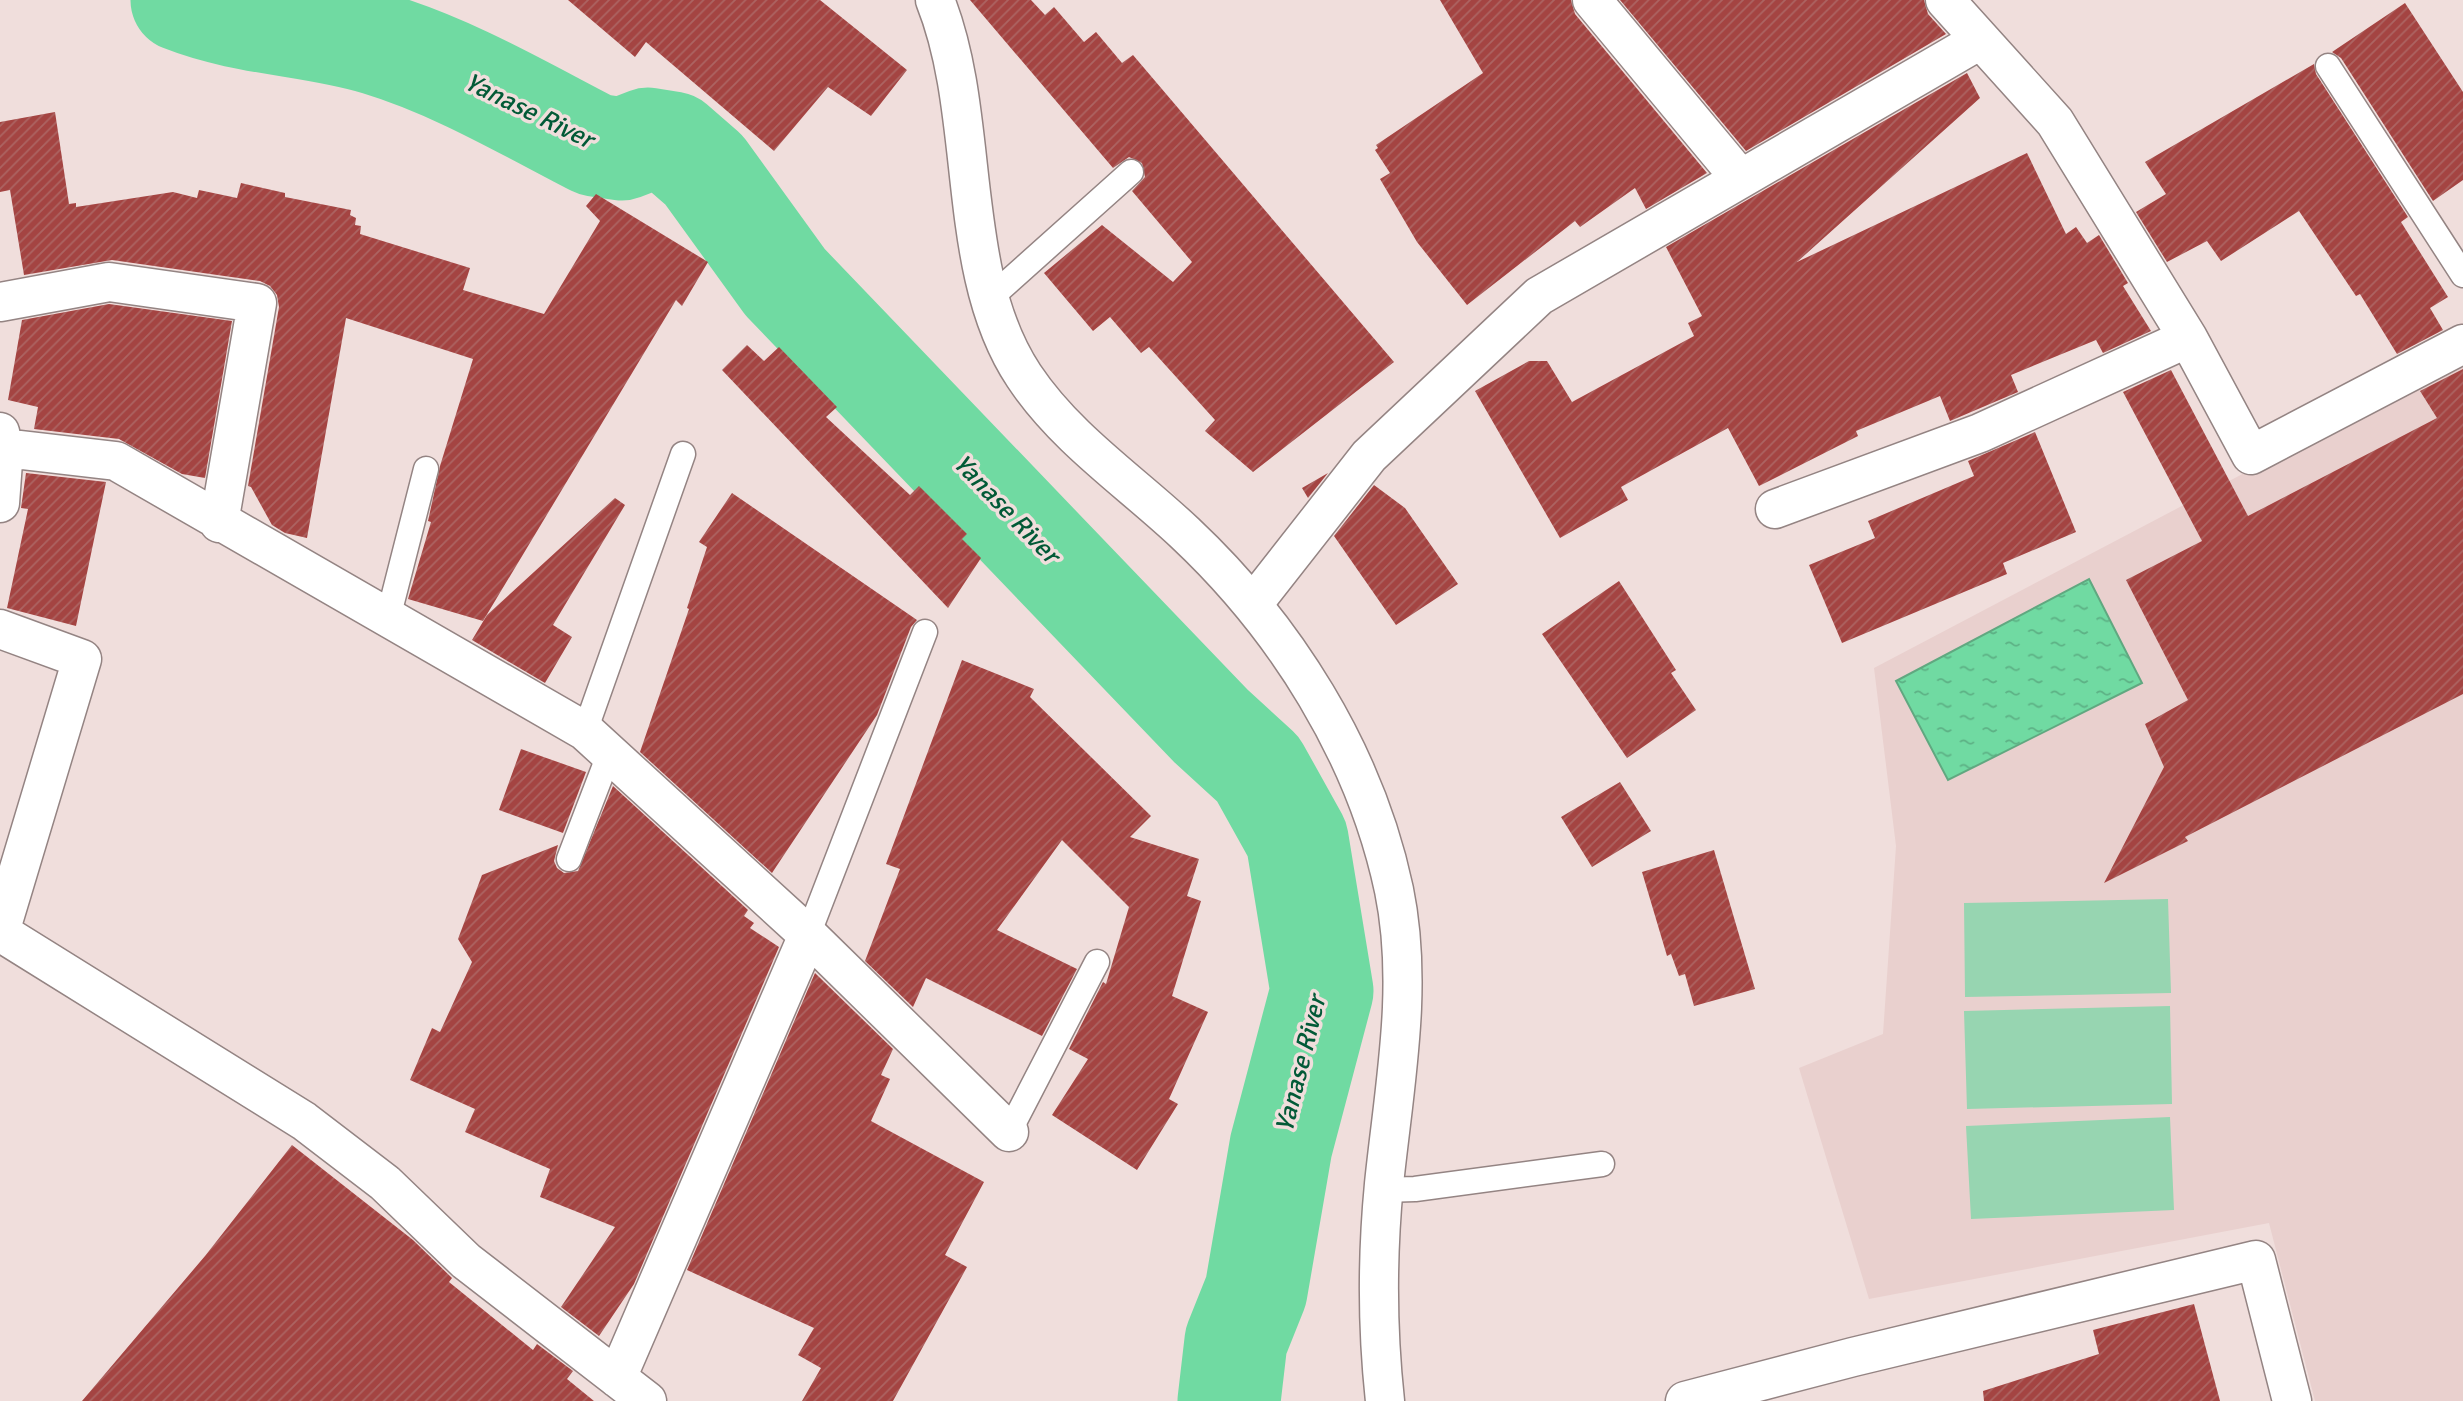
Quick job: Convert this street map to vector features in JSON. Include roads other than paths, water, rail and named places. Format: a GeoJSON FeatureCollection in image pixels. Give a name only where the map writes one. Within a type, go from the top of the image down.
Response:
{"type":"FeatureCollection","features":[{"type":"Feature","properties":{"kind":"street"},"geometry":{"type":"LineString","coordinates":[[935,0],[957,73],[989,299],[1006,344],[1023,375],[1053,414],[1126,483],[1184,532],[1253,604],[1293,658],[1340,742],[1369,809],[1394,891],[1403,974],[1378,1257],[1378,1338],[1385,1401]]}},
{"type":"Feature","properties":{"kind":"street"},"geometry":{"type":"LineString","coordinates":[[1592,0],[1740,178]]}},
{"type":"Feature","properties":{"kind":"street"},"geometry":{"type":"LineString","coordinates":[[1945,0],[2055,122],[2188,338],[2251,455],[2463,344]]}},
{"type":"Feature","properties":{"kind":"street"},"geometry":{"type":"LineString","coordinates":[[1253,604],[1369,456],[1539,296],[1980,40]]}},
{"type":"Feature","properties":{"kind":"street"},"geometry":{"type":"LineString","coordinates":[[0,302],[109,282],[257,303],[219,523]]}},
{"type":"Feature","properties":{"kind":"street"},"geometry":{"type":"LineString","coordinates":[[1775,509],[1980,433],[2188,338]]}},
{"type":"Feature","properties":{"kind":"street"},"geometry":{"type":"LineString","coordinates":[[0,503],[2,440],[116,461],[597,742],[808,935],[1009,1132]]}},
{"type":"Feature","properties":{"kind":"street"},"geometry":{"type":"LineString","coordinates":[[0,629],[82,659],[0,932],[304,1121],[385,1183],[466,1261],[647,1401]]}},
{"type":"Feature","properties":{"kind":"street"},"geometry":{"type":"LineString","coordinates":[[617,1378],[808,935]]}},
{"type":"Feature","properties":{"kind":"street"},"geometry":{"type":"LineString","coordinates":[[1685,1401],[1853,1357],[2256,1260],[2292,1401]]}},
{"type":"Feature","properties":{"kind":"lane"},"geometry":{"type":"LineString","coordinates":[[2328,66],[2463,275]]}},
{"type":"Feature","properties":{"kind":"lane"},"geometry":{"type":"LineString","coordinates":[[989,299],[1131,172]]}},
{"type":"Feature","properties":{"kind":"lane"},"geometry":{"type":"LineString","coordinates":[[569,859],[597,742],[683,454]]}},
{"type":"Feature","properties":{"kind":"lane"},"geometry":{"type":"LineString","coordinates":[[388,618],[426,469]]}},
{"type":"Feature","properties":{"kind":"lane"},"geometry":{"type":"LineString","coordinates":[[808,935],[925,632]]}},
{"type":"Feature","properties":{"kind":"lane"},"geometry":{"type":"LineString","coordinates":[[1009,1132],[1097,962]]}},
{"type":"Feature","properties":{"kind":"lane"},"geometry":{"type":"LineString","coordinates":[[1384,1190],[1415,1189],[1602,1164]]}},
{"type":"Feature","properties":{"kind":"water"},"geometry":{"type":"Polygon","coordinates":[[[2089,579],[2142,683],[1948,780],[1896,681],[2089,579]]]}},
{"type":"Feature","properties":{"kind":"waterway","name":"Yanase River"},"geometry":{"type":"LineString","coordinates":[[182,0],[230,15],[354,37],[406,53],[489,90],[595,145],[622,149],[648,139],[673,143],[704,170],[785,282],[1211,726],[1258,769],[1297,839],[1322,991],[1281,1146],[1256,1291],[1236,1341],[1229,1401]]}}]}
